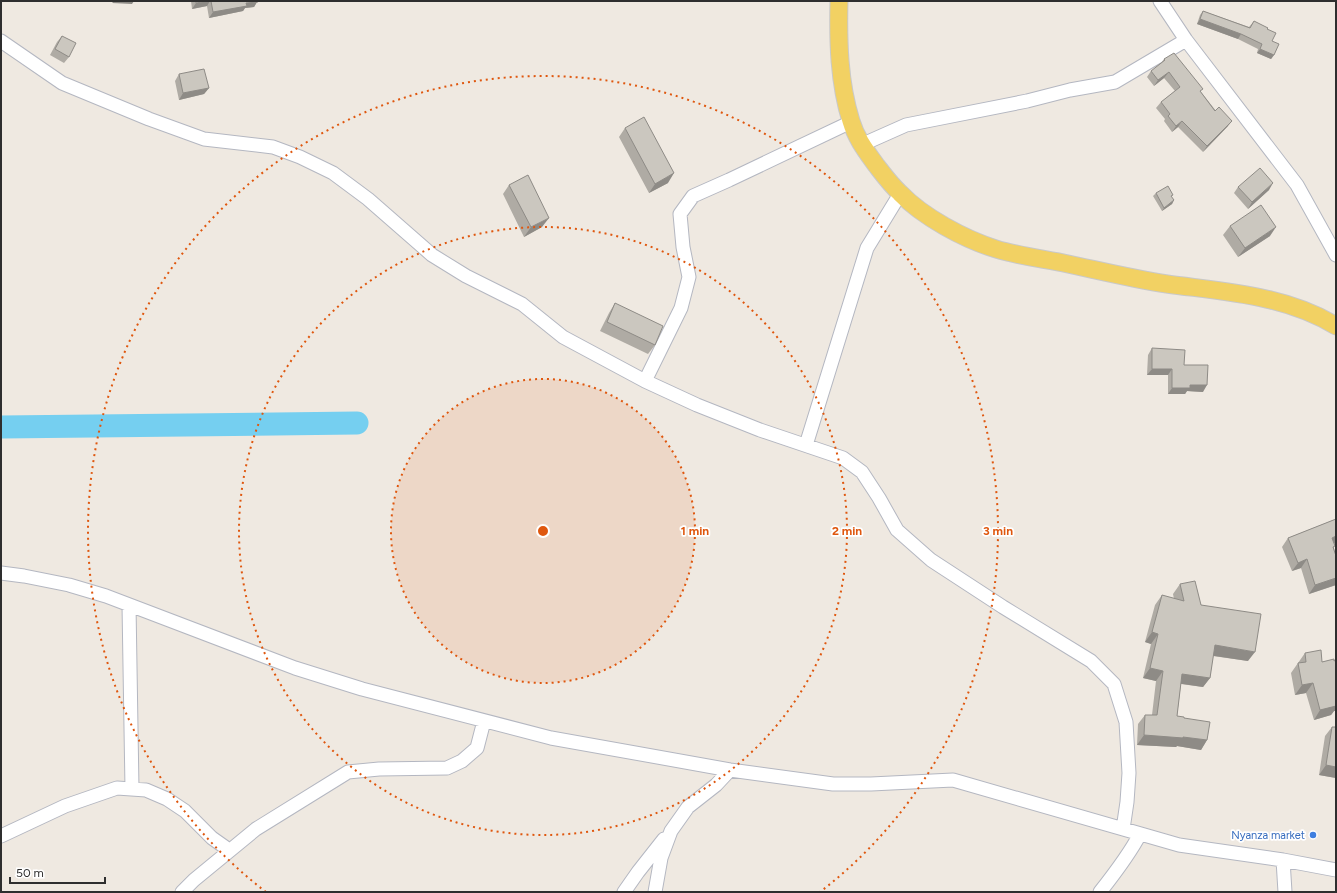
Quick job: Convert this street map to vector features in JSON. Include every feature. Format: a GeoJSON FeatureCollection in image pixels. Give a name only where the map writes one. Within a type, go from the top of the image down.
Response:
{"type":"FeatureCollection","features":[{"type":"Feature","properties":{"kind":"main road"},"geometry":{"type":"LineString","coordinates":[[839,1],[840,55],[843,90],[851,122],[861,145],[879,168],[900,194],[921,211],[964,236],[995,248],[1144,280],[1219,289],[1280,302],[1307,312],[1336,326]]}},
{"type":"Feature","properties":{"kind":"street"},"geometry":{"type":"LineString","coordinates":[[1160,1],[1186,40],[1297,184],[1336,255]]}},
{"type":"Feature","properties":{"kind":"street"},"geometry":{"type":"LineString","coordinates":[[861,145],[906,125],[1027,101],[1070,90],[1115,82],[1186,40]]}},
{"type":"Feature","properties":{"kind":"street"},"geometry":{"type":"LineString","coordinates":[[1,41],[62,83],[149,119],[204,139],[273,146],[333,173],[368,199],[432,255],[466,276],[522,304],[563,337],[645,381],[697,405],[760,430],[843,458],[862,472],[897,530],[931,560],[1003,607],[1091,661],[1114,684],[1126,722],[1128,802],[1123,829]]}},
{"type":"Feature","properties":{"kind":"street"},"geometry":{"type":"LineString","coordinates":[[645,381],[681,308],[689,277],[683,247],[680,214],[693,196],[851,122]]}},
{"type":"Feature","properties":{"kind":"street"},"geometry":{"type":"LineString","coordinates":[[806,445],[867,248],[900,194]]}},
{"type":"Feature","properties":{"kind":"street"},"geometry":{"type":"LineString","coordinates":[[1,573],[69,585],[129,605],[295,668],[362,689],[551,738],[730,770],[834,784],[871,784],[953,780],[1179,845],[1283,860],[1336,870]]}},
{"type":"Feature","properties":{"kind":"street"},"geometry":{"type":"LineString","coordinates":[[129,605],[132,789]]}},
{"type":"Feature","properties":{"kind":"street"},"geometry":{"type":"LineString","coordinates":[[184,891],[229,850],[256,829],[348,772],[379,769],[447,768],[462,761],[477,748],[484,721]]}},
{"type":"Feature","properties":{"kind":"street"},"geometry":{"type":"LineString","coordinates":[[624,892],[688,807],[716,785],[730,770]]}},
{"type":"Feature","properties":{"kind":"street"},"geometry":{"type":"LineString","coordinates":[[1,836],[65,806],[117,788],[146,790],[167,798],[185,811],[212,838],[229,850]]}},
{"type":"Feature","properties":{"kind":"street"},"geometry":{"type":"LineString","coordinates":[[655,892],[661,858],[671,831]]}},
{"type":"Feature","properties":{"kind":"street"},"geometry":{"type":"LineString","coordinates":[[1100,892],[1120,868],[1140,834]]}},
{"type":"Feature","properties":{"kind":"street"},"geometry":{"type":"LineString","coordinates":[[1283,860],[1285,892]]}},
{"type":"Feature","properties":{"kind":"building"},"geometry":{"type":"Polygon","coordinates":[[[196,1],[208,1],[196,3],[196,1]]]}},
{"type":"Feature","properties":{"kind":"building"},"geometry":{"type":"Polygon","coordinates":[[[211,1],[258,2],[246,3],[247,6],[213,12],[211,1]]]}},
{"type":"Feature","properties":{"kind":"building"},"geometry":{"type":"Polygon","coordinates":[[[1203,11],[1250,28],[1254,21],[1268,28],[1267,29],[1276,33],[1272,41],[1279,44],[1274,55],[1260,49],[1262,44],[1241,34],[1200,19],[1203,11]]]}},
{"type":"Feature","properties":{"kind":"building"},"geometry":{"type":"Polygon","coordinates":[[[62,36],[76,43],[69,57],[55,49],[62,36]]]}},
{"type":"Feature","properties":{"kind":"building"},"geometry":{"type":"Polygon","coordinates":[[[1174,53],[1203,89],[1200,91],[1215,111],[1219,107],[1232,121],[1207,146],[1182,121],[1176,126],[1168,116],[1170,114],[1161,102],[1180,87],[1169,72],[1158,80],[1151,71],[1165,60],[1164,59],[1174,53]]]}},
{"type":"Feature","properties":{"kind":"building"},"geometry":{"type":"Polygon","coordinates":[[[204,69],[209,88],[183,93],[179,74],[204,69]]]}},
{"type":"Feature","properties":{"kind":"building"},"geometry":{"type":"Polygon","coordinates":[[[644,117],[674,173],[655,184],[625,128],[644,117]]]}},
{"type":"Feature","properties":{"kind":"building"},"geometry":{"type":"Polygon","coordinates":[[[1260,168],[1273,183],[1252,202],[1238,187],[1260,168]]]}},
{"type":"Feature","properties":{"kind":"building"},"geometry":{"type":"Polygon","coordinates":[[[528,175],[549,218],[531,227],[509,185],[528,175]]]}},
{"type":"Feature","properties":{"kind":"building"},"geometry":{"type":"Polygon","coordinates":[[[1168,186],[1174,200],[1164,208],[1156,193],[1168,186]]]}},
{"type":"Feature","properties":{"kind":"building"},"geometry":{"type":"Polygon","coordinates":[[[1261,205],[1276,227],[1245,248],[1230,226],[1261,205]]]}},
{"type":"Feature","properties":{"kind":"building"},"geometry":{"type":"Polygon","coordinates":[[[615,303],[663,326],[655,345],[607,322],[615,303]]]}},
{"type":"Feature","properties":{"kind":"building"},"geometry":{"type":"Polygon","coordinates":[[[1152,348],[1185,350],[1184,365],[1208,365],[1207,385],[1190,385],[1190,388],[1172,388],[1172,369],[1152,369],[1152,348]]]}},
{"type":"Feature","properties":{"kind":"building"},"geometry":{"type":"Polygon","coordinates":[[[1336,519],[1336,536],[1332,538],[1336,556],[1336,578],[1315,585],[1307,559],[1298,563],[1288,538],[1336,519]]]}},
{"type":"Feature","properties":{"kind":"building"},"geometry":{"type":"Polygon","coordinates":[[[1195,581],[1201,605],[1261,614],[1255,652],[1215,645],[1210,678],[1182,674],[1177,716],[1210,722],[1207,740],[1144,735],[1145,715],[1157,715],[1163,671],[1150,668],[1158,634],[1152,632],[1162,595],[1184,601],[1180,584],[1195,581]]]}},
{"type":"Feature","properties":{"kind":"building"},"geometry":{"type":"Polygon","coordinates":[[[1321,650],[1322,662],[1334,659],[1334,661],[1336,660],[1336,706],[1320,710],[1313,683],[1302,685],[1298,663],[1306,662],[1305,653],[1321,650]]]}},
{"type":"Feature","properties":{"kind":"building"},"geometry":{"type":"Polygon","coordinates":[[[1332,727],[1336,727],[1336,767],[1326,765],[1332,727]]]}},
{"type":"Feature","properties":{"kind":"waterway"},"geometry":{"type":"LineString","coordinates":[[1,427],[357,423]]}},
{"type":"Feature","properties":{"kind":"place","name":"Nyanza market"},"geometry":{"type":"Point","coordinates":[1313,835]}}]}
